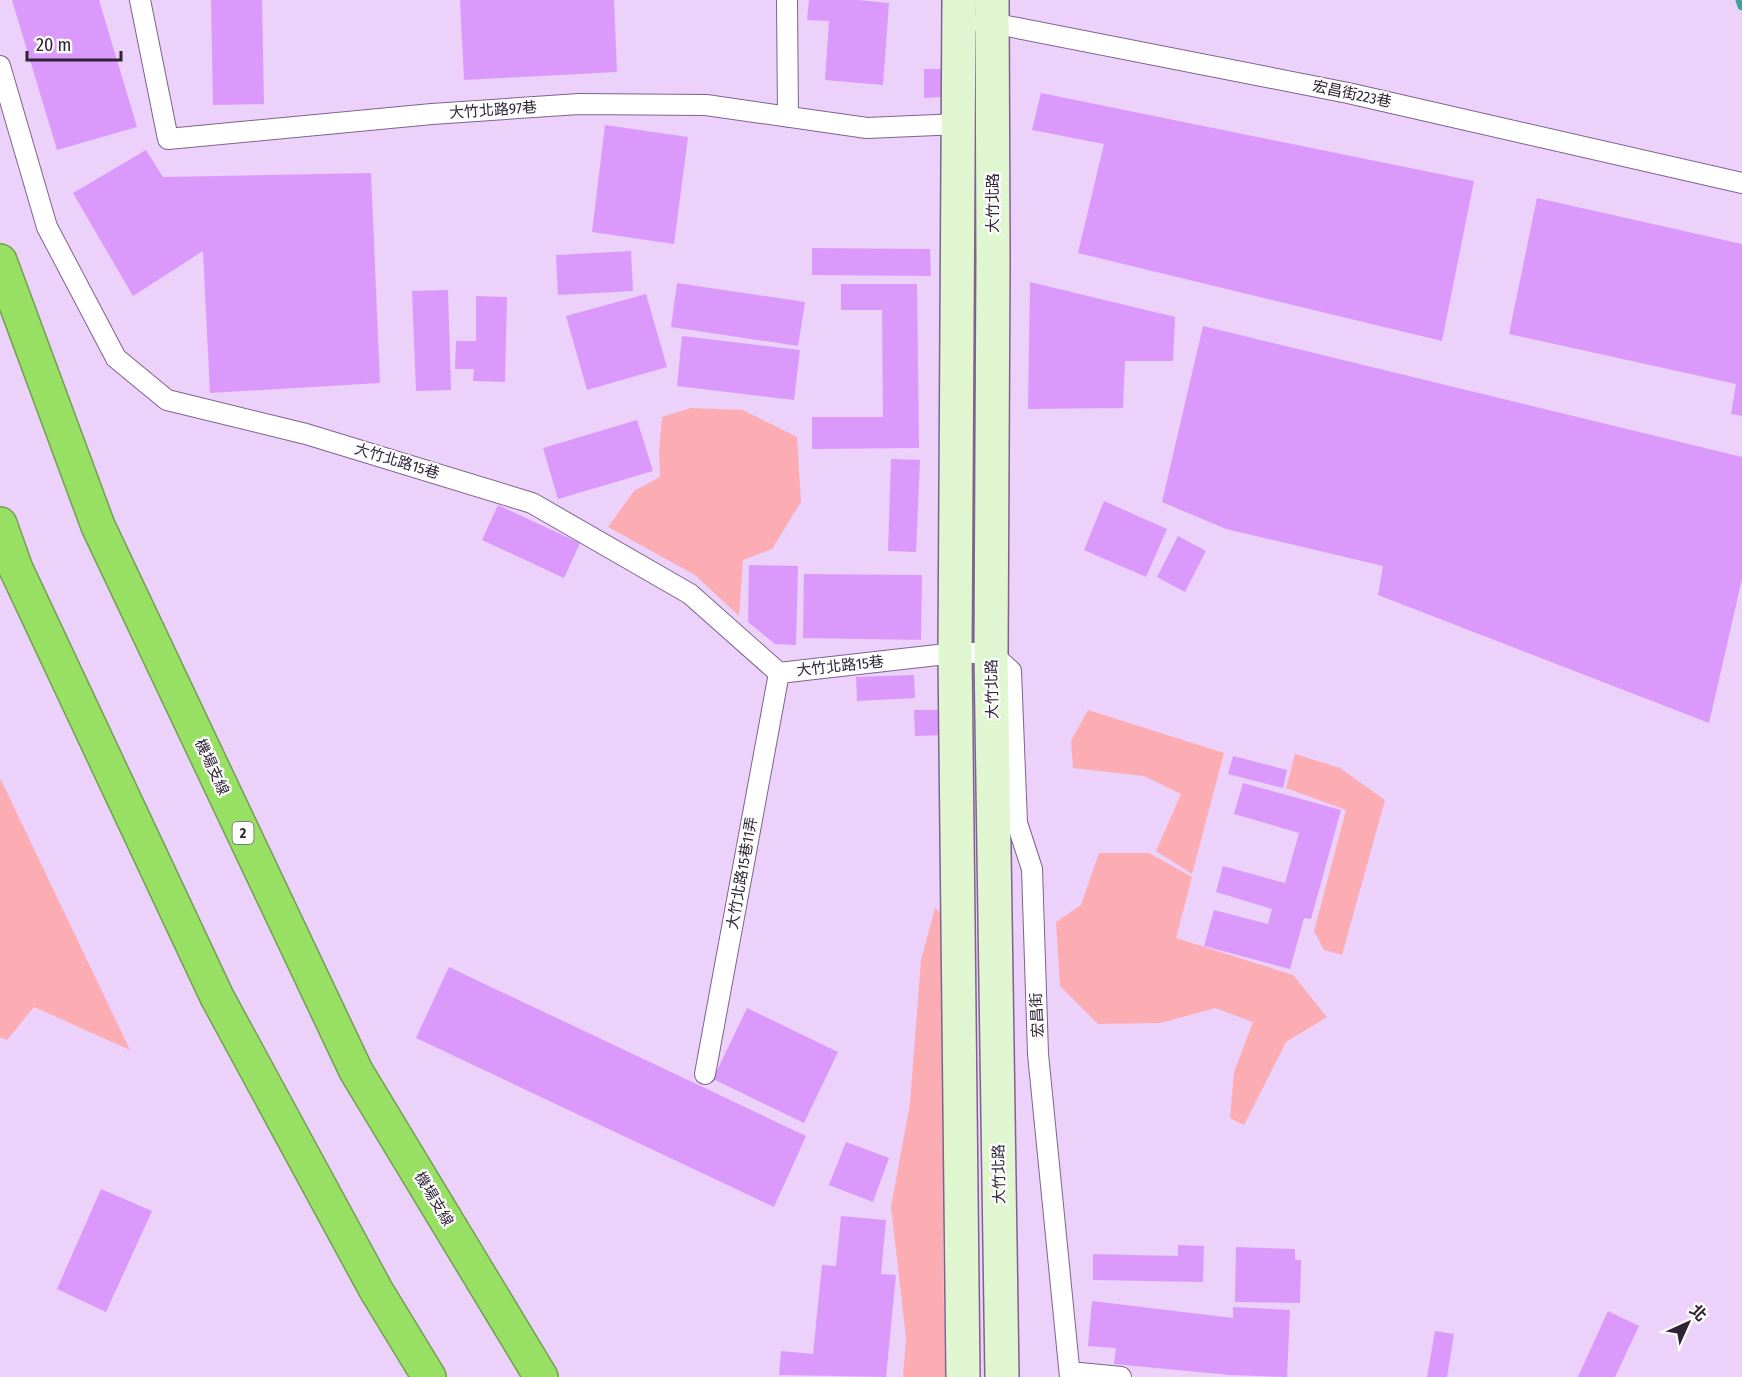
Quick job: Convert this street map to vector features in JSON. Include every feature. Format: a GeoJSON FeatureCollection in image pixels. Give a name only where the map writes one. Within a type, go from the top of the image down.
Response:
{"type":"FeatureCollection","features":[{"type":"Feature","properties":{"kind":"highway","name":"機場支線"},"geometry":{"type":"LineString","coordinates":[[0,261],[98,526],[356,1071],[542,1377]]}},
{"type":"Feature","properties":{"kind":"highway"},"geometry":{"type":"LineString","coordinates":[[0,524],[16,569],[217,996],[376,1290],[429,1377]]}},
{"type":"Feature","properties":{"kind":"street"},"geometry":{"type":"LineString","coordinates":[[959,11],[955,653],[963,1377]]}},
{"type":"Feature","properties":{"kind":"street","name":"大竹北路"},"geometry":{"type":"LineString","coordinates":[[992,11],[991,653],[1002,1377]]}},
{"type":"Feature","properties":{"kind":"lane","name":"大竹北路97巷"},"geometry":{"type":"LineString","coordinates":[[140,0],[168,139],[432,114],[579,104],[706,105],[867,128],[959,124]]}},
{"type":"Feature","properties":{"kind":"lane"},"geometry":{"type":"LineString","coordinates":[[787,0],[788,117]]}},
{"type":"Feature","properties":{"kind":"lane","name":"宏昌街223巷"},"geometry":{"type":"LineString","coordinates":[[959,11],[992,11],[1742,183]]}},
{"type":"Feature","properties":{"kind":"lane","name":"大竹北路15巷"},"geometry":{"type":"LineString","coordinates":[[0,66],[47,227],[116,358],[168,400],[306,434],[532,503],[690,594],[779,673],[955,653]]}},
{"type":"Feature","properties":{"kind":"lane"},"geometry":{"type":"LineString","coordinates":[[955,653],[991,653]]}},
{"type":"Feature","properties":{"kind":"lane","name":"宏昌街"},"geometry":{"type":"LineString","coordinates":[[991,653],[1011,671],[1017,823],[1032,869],[1038,1054],[1070,1375],[1121,1377]]}},
{"type":"Feature","properties":{"kind":"lane","name":"大竹北路15巷11弄"},"geometry":{"type":"LineString","coordinates":[[705,1074],[779,673]]}},
{"type":"Feature","properties":{"kind":"shaded area"},"geometry":{"type":"Polygon","coordinates":[[[691,408],[743,410],[797,437],[801,502],[772,549],[743,560],[739,616],[695,575],[608,527],[634,491],[660,477],[659,451],[662,417],[691,408]]]}},
{"type":"Feature","properties":{"kind":"shaded area"},"geometry":{"type":"Polygon","coordinates":[[[1088,710],[1224,753],[1192,874],[1156,851],[1181,794],[1144,776],[1073,768],[1071,741],[1088,710]]]}},
{"type":"Feature","properties":{"kind":"shaded area"},"geometry":{"type":"Polygon","coordinates":[[[1295,754],[1340,768],[1385,800],[1342,955],[1324,950],[1314,931],[1346,810],[1286,788],[1295,754]]]}},
{"type":"Feature","properties":{"kind":"shaded area"},"geometry":{"type":"Polygon","coordinates":[[[0,779],[130,1050],[34,1007],[7,1040],[0,1037],[0,779]]]}},
{"type":"Feature","properties":{"kind":"shaded area"},"geometry":{"type":"Polygon","coordinates":[[[1099,853],[1149,853],[1192,877],[1176,938],[1293,975],[1327,1017],[1286,1042],[1244,1125],[1230,1118],[1234,1072],[1253,1022],[1215,1008],[1161,1023],[1098,1024],[1060,986],[1056,922],[1081,905],[1099,853]]]}},
{"type":"Feature","properties":{"kind":"shaded area"},"geometry":{"type":"Polygon","coordinates":[[[935,908],[951,923],[943,1247],[945,1377],[903,1377],[906,1338],[891,1207],[910,1103],[921,960],[935,908]]]}},
{"type":"Feature","properties":{"kind":"building"},"geometry":{"type":"Polygon","coordinates":[[[12,0],[99,0],[137,127],[57,150],[12,0]]]}},
{"type":"Feature","properties":{"kind":"building"},"geometry":{"type":"Polygon","coordinates":[[[211,0],[262,0],[264,104],[213,105],[211,0]]]}},
{"type":"Feature","properties":{"kind":"building"},"geometry":{"type":"Polygon","coordinates":[[[460,0],[614,0],[617,72],[464,80],[460,0]]]}},
{"type":"Feature","properties":{"kind":"building"},"geometry":{"type":"Polygon","coordinates":[[[809,0],[858,0],[889,3],[883,85],[825,80],[829,21],[807,20],[809,0]]]}},
{"type":"Feature","properties":{"kind":"building"},"geometry":{"type":"Polygon","coordinates":[[[924,69],[942,69],[942,97],[924,98],[924,69]]]}},
{"type":"Feature","properties":{"kind":"building"},"geometry":{"type":"Polygon","coordinates":[[[1041,93],[1474,181],[1442,341],[1078,253],[1104,144],[1032,130],[1041,93]]]}},
{"type":"Feature","properties":{"kind":"building"},"geometry":{"type":"Polygon","coordinates":[[[605,125],[688,137],[674,244],[592,232],[605,125]]]}},
{"type":"Feature","properties":{"kind":"building"},"geometry":{"type":"Polygon","coordinates":[[[146,150],[163,177],[371,173],[380,383],[210,393],[203,251],[133,296],[73,193],[146,150]]]}},
{"type":"Feature","properties":{"kind":"building"},"geometry":{"type":"Polygon","coordinates":[[[1537,198],[1742,244],[1742,416],[1731,414],[1736,384],[1509,334],[1537,198]]]}},
{"type":"Feature","properties":{"kind":"building"},"geometry":{"type":"Polygon","coordinates":[[[812,248],[930,249],[931,276],[812,275],[812,248]]]}},
{"type":"Feature","properties":{"kind":"building"},"geometry":{"type":"Polygon","coordinates":[[[631,251],[633,291],[558,295],[556,255],[631,251]]]}},
{"type":"Feature","properties":{"kind":"building"},"geometry":{"type":"Polygon","coordinates":[[[1030,282],[1175,317],[1173,361],[1125,361],[1123,408],[1028,409],[1030,282]]]}},
{"type":"Feature","properties":{"kind":"building"},"geometry":{"type":"Polygon","coordinates":[[[677,283],[805,302],[798,346],[671,327],[677,283]]]}},
{"type":"Feature","properties":{"kind":"building"},"geometry":{"type":"Polygon","coordinates":[[[841,284],[917,284],[919,448],[812,449],[812,417],[883,417],[882,310],[841,310],[841,284]]]}},
{"type":"Feature","properties":{"kind":"building"},"geometry":{"type":"Polygon","coordinates":[[[448,290],[451,390],[416,391],[412,291],[448,290]]]}},
{"type":"Feature","properties":{"kind":"building"},"geometry":{"type":"Polygon","coordinates":[[[646,294],[667,367],[587,390],[566,316],[646,294]]]}},
{"type":"Feature","properties":{"kind":"building"},"geometry":{"type":"Polygon","coordinates":[[[476,296],[507,297],[505,382],[473,381],[474,369],[455,369],[456,341],[476,341],[476,296]]]}},
{"type":"Feature","properties":{"kind":"building"},"geometry":{"type":"Polygon","coordinates":[[[1203,326],[1742,457],[1742,579],[1709,723],[1378,595],[1383,566],[1226,529],[1162,502],[1203,326]]]}},
{"type":"Feature","properties":{"kind":"building"},"geometry":{"type":"Polygon","coordinates":[[[682,336],[800,350],[794,400],[677,386],[682,336]]]}},
{"type":"Feature","properties":{"kind":"building"},"geometry":{"type":"Polygon","coordinates":[[[637,420],[653,471],[558,499],[543,448],[637,420]]]}},
{"type":"Feature","properties":{"kind":"building"},"geometry":{"type":"Polygon","coordinates":[[[891,459],[920,460],[916,552],[888,551],[891,459]]]}},
{"type":"Feature","properties":{"kind":"building"},"geometry":{"type":"Polygon","coordinates":[[[1104,501],[1167,529],[1146,577],[1084,550],[1104,501]]]}},
{"type":"Feature","properties":{"kind":"building"},"geometry":{"type":"Polygon","coordinates":[[[498,505],[580,543],[564,578],[482,540],[498,505]]]}},
{"type":"Feature","properties":{"kind":"building"},"geometry":{"type":"Polygon","coordinates":[[[1178,536],[1206,551],[1185,592],[1157,577],[1178,536]]]}},
{"type":"Feature","properties":{"kind":"building"},"geometry":{"type":"Polygon","coordinates":[[[749,565],[798,566],[796,645],[775,644],[748,622],[749,565]]]}},
{"type":"Feature","properties":{"kind":"building"},"geometry":{"type":"Polygon","coordinates":[[[804,574],[922,575],[921,640],[803,638],[804,574]]]}},
{"type":"Feature","properties":{"kind":"building"},"geometry":{"type":"Polygon","coordinates":[[[914,675],[915,698],[857,701],[856,677],[914,675]]]}},
{"type":"Feature","properties":{"kind":"building"},"geometry":{"type":"Polygon","coordinates":[[[914,710],[943,710],[944,735],[915,736],[914,710]]]}},
{"type":"Feature","properties":{"kind":"building"},"geometry":{"type":"Polygon","coordinates":[[[1233,756],[1287,770],[1283,788],[1228,774],[1233,756]]]}},
{"type":"Feature","properties":{"kind":"building"},"geometry":{"type":"Polygon","coordinates":[[[1243,783],[1341,810],[1311,919],[1304,918],[1290,969],[1204,946],[1214,910],[1268,924],[1272,909],[1216,892],[1223,866],[1285,883],[1299,833],[1234,814],[1243,783]]]}},
{"type":"Feature","properties":{"kind":"building"},"geometry":{"type":"Polygon","coordinates":[[[449,967],[806,1136],[774,1207],[416,1038],[449,967]]]}},
{"type":"Feature","properties":{"kind":"building"},"geometry":{"type":"Polygon","coordinates":[[[747,1008],[838,1052],[804,1123],[713,1079],[747,1008]]]}},
{"type":"Feature","properties":{"kind":"building"},"geometry":{"type":"Polygon","coordinates":[[[846,1142],[889,1158],[873,1202],[829,1185],[846,1142]]]}},
{"type":"Feature","properties":{"kind":"building"},"geometry":{"type":"Polygon","coordinates":[[[101,1189],[152,1211],[106,1312],[57,1289],[101,1189]]]}},
{"type":"Feature","properties":{"kind":"building"},"geometry":{"type":"Polygon","coordinates":[[[841,1216],[886,1220],[881,1274],[896,1275],[886,1377],[779,1375],[781,1351],[813,1354],[822,1265],[836,1266],[841,1216]]]}},
{"type":"Feature","properties":{"kind":"building"},"geometry":{"type":"Polygon","coordinates":[[[1178,1245],[1204,1246],[1203,1282],[1093,1280],[1093,1254],[1178,1256],[1178,1245]]]}},
{"type":"Feature","properties":{"kind":"building"},"geometry":{"type":"Polygon","coordinates":[[[1236,1247],[1295,1249],[1295,1260],[1301,1260],[1300,1303],[1235,1302],[1236,1247]]]}},
{"type":"Feature","properties":{"kind":"building"},"geometry":{"type":"Polygon","coordinates":[[[1092,1301],[1233,1318],[1233,1307],[1290,1310],[1287,1377],[1230,1375],[1114,1364],[1116,1348],[1088,1346],[1092,1301]]]}},
{"type":"Feature","properties":{"kind":"building"},"geometry":{"type":"Polygon","coordinates":[[[1608,1311],[1639,1326],[1615,1377],[1578,1377],[1608,1311]]]}},
{"type":"Feature","properties":{"kind":"building"},"geometry":{"type":"Polygon","coordinates":[[[1435,1331],[1454,1334],[1447,1377],[1427,1377],[1435,1331]]]}},
{"type":"Feature","properties":{"kind":"waterway"},"geometry":{"type":"LineString","coordinates":[[1740,0],[1742,6]]}}]}
